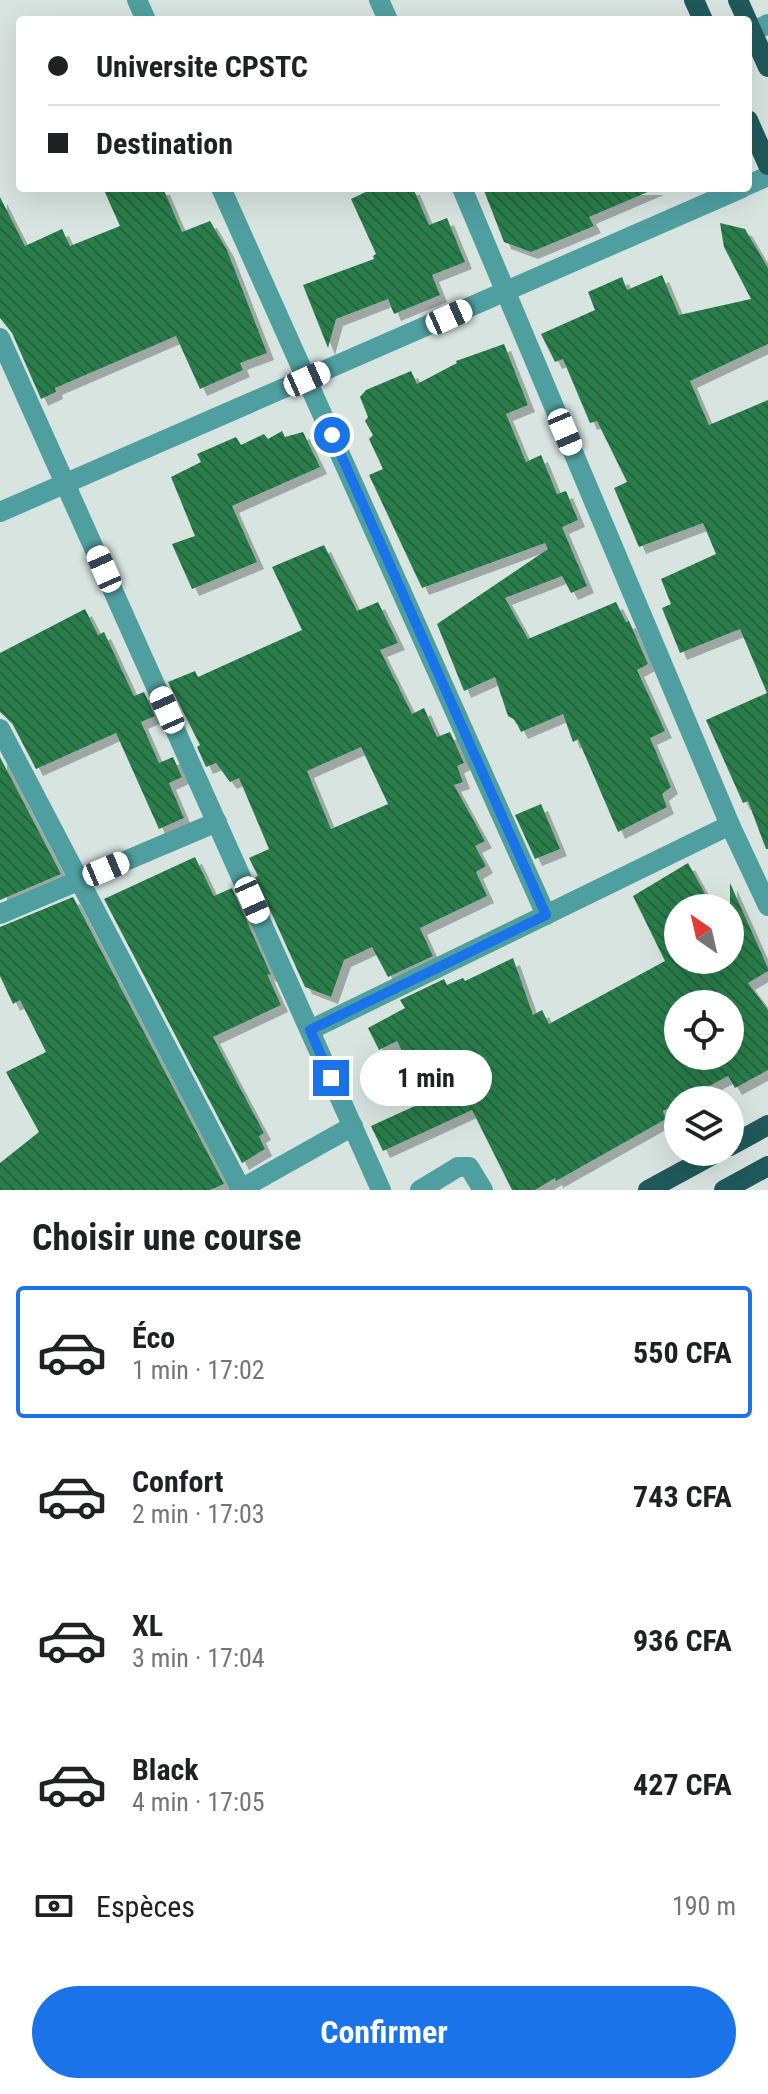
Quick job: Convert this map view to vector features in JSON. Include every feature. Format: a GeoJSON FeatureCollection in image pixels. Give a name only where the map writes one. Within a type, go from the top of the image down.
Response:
{"type":"FeatureCollection","features":[{"type":"Feature","properties":{"kind":"main road"},"geometry":{"type":"LineString","coordinates":[[754,25],[768,67]]}},
{"type":"Feature","properties":{"kind":"main road"},"geometry":{"type":"LineString","coordinates":[[752,129],[768,165]]}},
{"type":"Feature","properties":{"kind":"main road"},"geometry":{"type":"LineString","coordinates":[[744,1138],[768,1125]]}},
{"type":"Feature","properties":{"kind":"main road"},"geometry":{"type":"LineString","coordinates":[[648,1190],[692,1166]]}},
{"type":"Feature","properties":{"kind":"main road"},"geometry":{"type":"LineString","coordinates":[[724,1190],[768,1166]]}},
{"type":"Feature","properties":{"kind":"street"},"geometry":{"type":"LineString","coordinates":[[223,192],[546,915]]}},
{"type":"Feature","properties":{"kind":"street"},"geometry":{"type":"LineString","coordinates":[[464,192],[730,825],[768,906]]}},
{"type":"Feature","properties":{"kind":"street"},"geometry":{"type":"LineString","coordinates":[[0,512],[733,192]]}},
{"type":"Feature","properties":{"kind":"street"},"geometry":{"type":"LineString","coordinates":[[0,338],[381,1190]]}},
{"type":"Feature","properties":{"kind":"street"},"geometry":{"type":"LineString","coordinates":[[0,729],[240,1189],[353,1126]]}},
{"type":"Feature","properties":{"kind":"street"},"geometry":{"type":"LineString","coordinates":[[0,914],[217,822]]}},
{"type":"Feature","properties":{"kind":"street"},"geometry":{"type":"LineString","coordinates":[[310,1030],[730,825]]}},
{"type":"Feature","properties":{"kind":"street"},"geometry":{"type":"LineString","coordinates":[[420,1190],[458,1167],[469,1167],[483,1190]]}},
{"type":"Feature","properties":{"kind":"building"},"geometry":{"type":"Polygon","coordinates":[[[105,192],[165,192],[182,232],[210,221],[227,250],[267,353],[240,363],[243,370],[200,389],[176,336],[55,388],[56,392],[41,399],[12,333],[0,318],[0,197],[25,246],[62,229],[70,246],[120,226],[105,192]]]}},
{"type":"Feature","properties":{"kind":"building"},"geometry":{"type":"Polygon","coordinates":[[[366,192],[415,192],[429,225],[447,218],[465,262],[432,275],[440,295],[394,314],[388,299],[336,319],[328,348],[303,285],[374,259],[376,254],[351,199],[366,192]]]}},
{"type":"Feature","properties":{"kind":"building"},"geometry":{"type":"Polygon","coordinates":[[[485,192],[648,192],[589,217],[594,226],[531,252],[504,242],[485,192]]]}},
{"type":"Feature","properties":{"kind":"building"},"geometry":{"type":"Polygon","coordinates":[[[720,223],[745,229],[768,268],[768,344],[690,381],[709,425],[768,400],[768,849],[748,801],[743,803],[706,720],[767,693],[740,629],[680,653],[662,608],[671,604],[661,579],[716,554],[703,523],[639,547],[614,488],[627,482],[597,421],[590,423],[563,359],[555,362],[541,334],[595,310],[588,292],[622,277],[627,290],[662,275],[679,315],[751,299],[724,247],[720,223]]]}},
{"type":"Feature","properties":{"kind":"building"},"geometry":{"type":"Polygon","coordinates":[[[504,344],[528,405],[506,414],[526,462],[541,455],[557,494],[566,491],[578,520],[562,527],[587,586],[571,593],[562,576],[505,598],[528,639],[616,602],[626,622],[629,621],[648,664],[637,670],[665,731],[650,738],[671,787],[662,794],[667,807],[618,832],[578,739],[573,742],[563,714],[521,732],[515,720],[508,716],[495,677],[464,691],[437,624],[548,549],[545,543],[422,588],[369,475],[383,469],[369,439],[373,435],[365,421],[368,417],[360,397],[366,390],[411,371],[417,384],[456,361],[504,344]]]}},
{"type":"Feature","properties":{"kind":"building"},"geometry":{"type":"Polygon","coordinates":[[[282,431],[285,437],[303,432],[320,467],[232,506],[257,562],[192,589],[172,544],[195,536],[171,477],[201,462],[197,454],[236,437],[241,445],[264,434],[268,439],[282,431]]]}},
{"type":"Feature","properties":{"kind":"building"},"geometry":{"type":"Polygon","coordinates":[[[324,545],[357,611],[378,602],[398,643],[380,650],[412,714],[424,708],[437,737],[450,732],[464,763],[457,766],[463,782],[454,785],[485,841],[475,846],[486,866],[476,872],[487,896],[420,928],[433,956],[388,977],[372,947],[344,960],[331,997],[305,987],[255,877],[258,876],[249,858],[269,849],[239,778],[230,782],[216,763],[206,767],[197,747],[200,745],[168,682],[195,671],[198,677],[302,630],[272,567],[324,545]],[[361,747],[307,771],[331,829],[388,804],[361,747]]]}},
{"type":"Feature","properties":{"kind":"building"},"geometry":{"type":"Polygon","coordinates":[[[85,609],[98,635],[104,632],[134,696],[144,692],[155,716],[141,722],[159,763],[173,757],[182,777],[169,783],[184,818],[159,829],[116,733],[36,769],[12,723],[0,712],[0,653],[85,609]]]}},
{"type":"Feature","properties":{"kind":"building"},"geometry":{"type":"Polygon","coordinates":[[[0,757],[61,874],[0,900],[0,757]]]}},
{"type":"Feature","properties":{"kind":"building"},"geometry":{"type":"Polygon","coordinates":[[[541,804],[560,849],[535,859],[515,815],[541,804]]]}},
{"type":"Feature","properties":{"kind":"building"},"geometry":{"type":"Polygon","coordinates":[[[195,857],[214,896],[232,888],[281,1005],[213,1037],[264,1133],[259,1136],[265,1149],[242,1163],[104,899],[195,857]]]}},
{"type":"Feature","properties":{"kind":"building"},"geometry":{"type":"Polygon","coordinates":[[[688,863],[705,894],[664,894],[664,959],[633,896],[688,863]]]}},
{"type":"Feature","properties":{"kind":"building"},"geometry":{"type":"Polygon","coordinates":[[[73,897],[224,1184],[210,1190],[0,1190],[0,1163],[39,1132],[6,1072],[46,1052],[20,1000],[13,1004],[0,976],[0,927],[73,897]]]}},
{"type":"Feature","properties":{"kind":"building"},"geometry":{"type":"Polygon","coordinates":[[[744,914],[768,968],[748,983],[768,1010],[768,1070],[739,1086],[734,1086],[728,1076],[709,1086],[664,1086],[664,1120],[556,1181],[555,1178],[535,1190],[512,1190],[472,1110],[383,1151],[371,1126],[450,1090],[429,1050],[407,1061],[397,1041],[379,1050],[368,1028],[405,1008],[400,1000],[444,979],[447,985],[463,978],[465,981],[513,958],[533,1015],[542,1010],[549,1024],[664,962],[664,974],[744,974],[744,914]]]}},
{"type":"Feature","properties":{"kind":"route"},"geometry":{"type":"LineString","coordinates":[[331,1078],[310,1030],[546,915],[332,435]]}}]}
